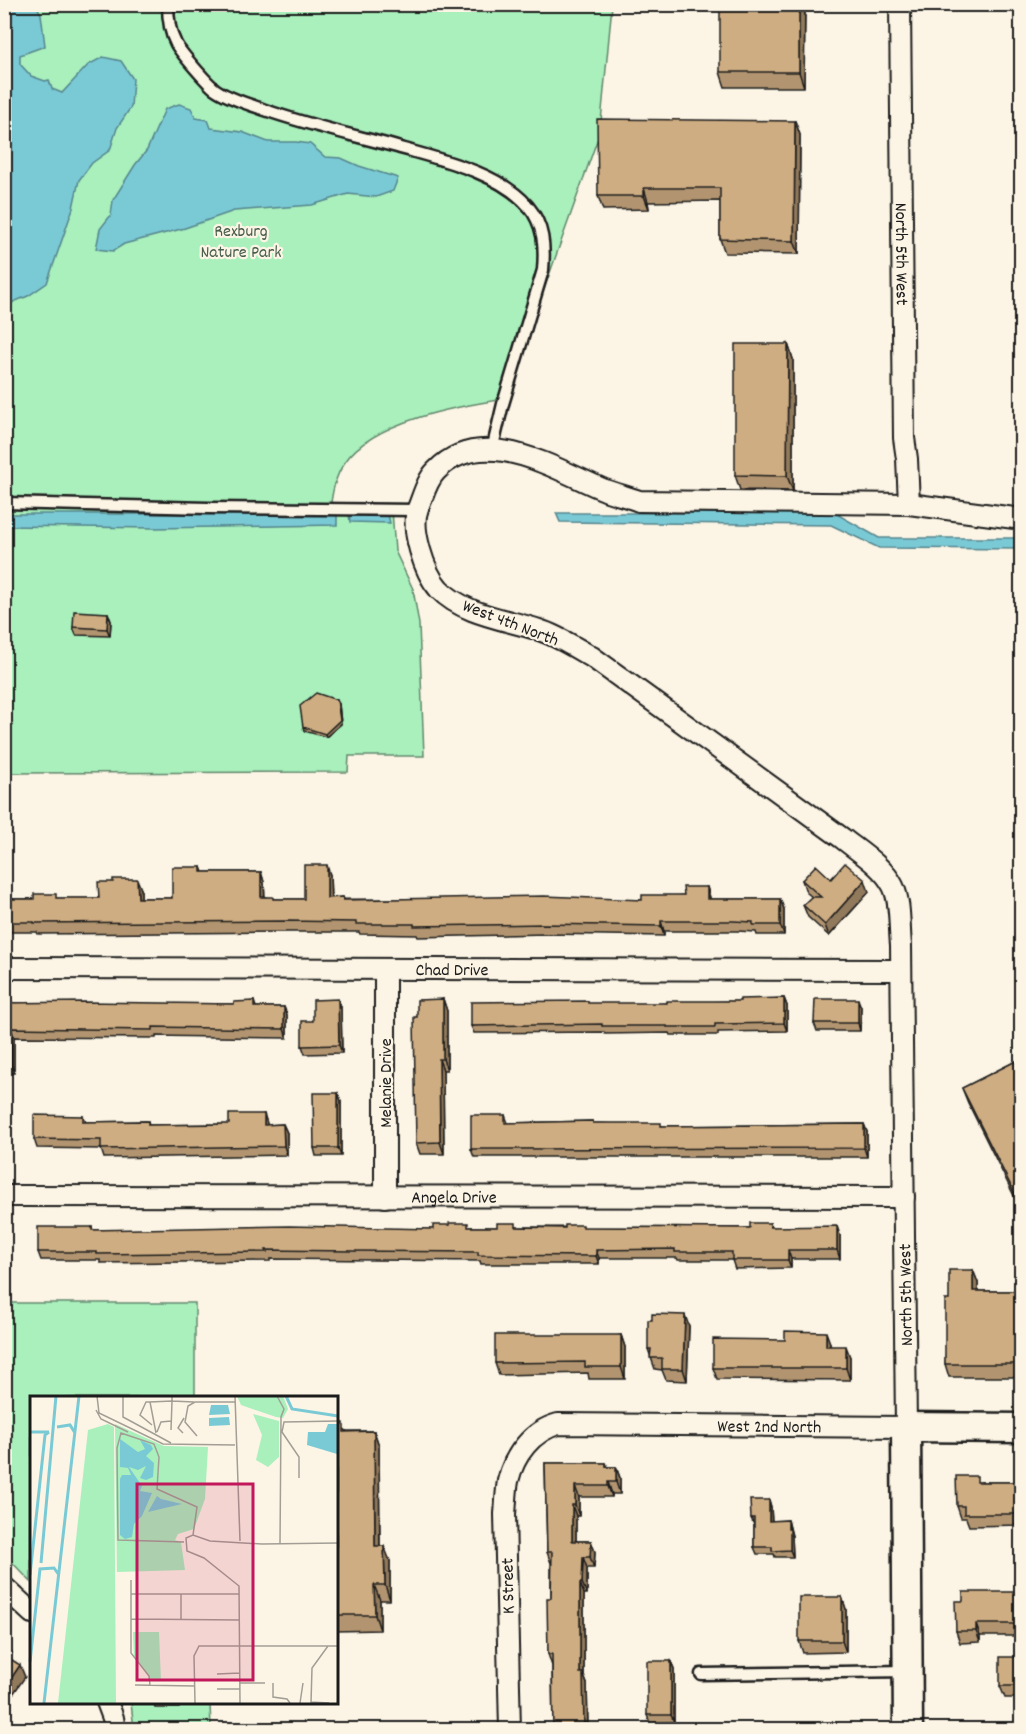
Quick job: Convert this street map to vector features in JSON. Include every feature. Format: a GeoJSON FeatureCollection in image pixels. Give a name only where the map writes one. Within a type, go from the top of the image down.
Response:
{"type":"FeatureCollection","features":[{"type":"Feature","properties":{"kind":"street","name":"North 5th West"},"geometry":{"type":"LineString","coordinates":[[900,4],[904,438],[909,504]]}},
{"type":"Feature","properties":{"kind":"street","name":"West 4th North"},"geometry":{"type":"LineString","coordinates":[[878,868],[842,838],[592,657],[539,630],[478,613],[439,588],[426,568],[419,549],[417,510],[435,472],[445,463],[459,454],[492,450],[523,455],[606,490],[639,501],[909,504],[1022,519]]}},
{"type":"Feature","properties":{"kind":"street","name":"North 5th West"},"geometry":{"type":"LineString","coordinates":[[878,868],[892,884],[897,897],[901,970],[908,1730]]}},
{"type":"Feature","properties":{"kind":"street","name":"Chad Drive"},"geometry":{"type":"LineString","coordinates":[[4,968],[901,970]]}},
{"type":"Feature","properties":{"kind":"street","name":"Melanie Drive"},"geometry":{"type":"LineString","coordinates":[[385,969],[385,1197]]}},
{"type":"Feature","properties":{"kind":"street","name":"Angela Drive"},"geometry":{"type":"LineString","coordinates":[[4,1196],[904,1197]]}},
{"type":"Feature","properties":{"kind":"street","name":"West 2nd North"},"geometry":{"type":"LineString","coordinates":[[525,1447],[531,1438],[546,1427],[558,1424],[1022,1428]]}},
{"type":"Feature","properties":{"kind":"street","name":"K Street"},"geometry":{"type":"LineString","coordinates":[[510,1730],[505,1514],[508,1481],[517,1458],[525,1447]]}},
{"type":"Feature","properties":{"kind":"street"},"geometry":{"type":"LineString","coordinates":[[4,1587],[30,1611]]}},
{"type":"Feature","properties":{"kind":"street"},"geometry":{"type":"LineString","coordinates":[[108,1704],[115,1730]]}},
{"type":"Feature","properties":{"kind":"lane"},"geometry":{"type":"LineString","coordinates":[[168,4],[168,17],[176,44],[214,89],[233,99],[278,114],[445,161],[489,178],[515,194],[528,207],[543,235],[545,250],[543,270],[503,404],[492,450]]}},
{"type":"Feature","properties":{"kind":"lane"},"geometry":{"type":"LineString","coordinates":[[4,503],[417,510]]}},
{"type":"Feature","properties":{"kind":"lane"},"geometry":{"type":"LineString","coordinates":[[701,1674],[908,1671]]}},
{"type":"Feature","properties":{"kind":"green space","name":"Rexburg Nature Park"},"geometry":{"type":"Polygon","coordinates":[[[5,5],[612,5],[600,132],[505,399],[441,411],[396,426],[375,436],[358,448],[345,462],[334,485],[330,510],[392,510],[395,551],[413,589],[419,624],[424,756],[349,756],[348,772],[5,773],[5,5]]]}},
{"type":"Feature","properties":{"kind":"green space"},"geometry":{"type":"Polygon","coordinates":[[[4,1303],[195,1303],[195,1396],[30,1396],[30,1581],[5,1555],[4,1303]]]}},
{"type":"Feature","properties":{"kind":"green space"},"geometry":{"type":"Polygon","coordinates":[[[131,1704],[210,1704],[211,1729],[134,1729],[131,1704]]]}},
{"type":"Feature","properties":{"kind":"water"},"geometry":{"type":"Polygon","coordinates":[[[5,4],[36,5],[41,14],[45,46],[20,55],[20,64],[31,76],[45,81],[49,80],[52,89],[62,93],[88,65],[103,57],[121,61],[133,79],[131,107],[117,128],[110,150],[92,163],[79,180],[73,208],[47,283],[28,296],[13,302],[5,314],[5,4]]]}},
{"type":"Feature","properties":{"kind":"water"},"geometry":{"type":"Polygon","coordinates":[[[179,104],[191,108],[196,118],[208,120],[211,128],[242,132],[268,142],[310,144],[325,157],[341,158],[398,178],[393,191],[376,197],[348,194],[312,205],[234,211],[185,228],[124,244],[113,251],[96,249],[100,229],[111,215],[113,200],[147,150],[165,109],[179,104]]]}},
{"type":"Feature","properties":{"kind":"water"},"geometry":{"type":"Polygon","coordinates":[[[556,513],[835,513],[879,538],[1021,538],[1021,549],[879,548],[831,525],[560,522],[556,513]]]}},
{"type":"Feature","properties":{"kind":"water"},"geometry":{"type":"Polygon","coordinates":[[[5,514],[337,514],[337,525],[155,528],[5,526],[5,514]]]}},
{"type":"Feature","properties":{"kind":"water"},"geometry":{"type":"Polygon","coordinates":[[[349,514],[388,515],[390,523],[350,522],[349,514]]]}},
{"type":"Feature","properties":{"kind":"building"},"geometry":{"type":"Polygon","coordinates":[[[720,4],[799,4],[799,72],[720,72],[720,4]]]}},
{"type":"Feature","properties":{"kind":"building"},"geometry":{"type":"Polygon","coordinates":[[[597,119],[795,121],[794,241],[720,239],[720,188],[644,188],[644,196],[598,196],[597,119]]]}},
{"type":"Feature","properties":{"kind":"building"},"geometry":{"type":"Polygon","coordinates":[[[735,344],[788,344],[787,476],[735,475],[735,344]]]}},
{"type":"Feature","properties":{"kind":"building"},"geometry":{"type":"Polygon","coordinates":[[[74,611],[108,613],[107,629],[73,627],[74,611]]]}},
{"type":"Feature","properties":{"kind":"building"},"geometry":{"type":"Polygon","coordinates":[[[316,693],[337,700],[340,720],[325,734],[303,727],[300,706],[316,693]]]}},
{"type":"Feature","properties":{"kind":"building"},"geometry":{"type":"Polygon","coordinates":[[[845,863],[865,880],[825,925],[803,905],[811,897],[821,897],[802,880],[816,865],[831,879],[845,863]]]}},
{"type":"Feature","properties":{"kind":"building"},"geometry":{"type":"Polygon","coordinates":[[[304,865],[327,865],[327,898],[343,897],[343,900],[544,896],[642,900],[642,895],[684,895],[683,887],[707,887],[707,899],[780,899],[780,925],[753,925],[753,922],[733,921],[661,921],[661,926],[544,924],[414,926],[414,924],[286,921],[4,922],[4,899],[34,899],[34,894],[56,894],[56,898],[99,898],[98,882],[113,882],[113,879],[137,879],[138,898],[172,898],[172,867],[201,867],[201,872],[261,872],[261,897],[304,899],[304,865]]]}},
{"type":"Feature","properties":{"kind":"building"},"geometry":{"type":"Polygon","coordinates":[[[784,998],[784,1023],[715,1024],[715,1027],[602,1026],[602,1024],[471,1026],[471,1002],[667,1003],[667,1001],[740,1001],[740,999],[784,998]]]}},
{"type":"Feature","properties":{"kind":"building"},"geometry":{"type":"Polygon","coordinates":[[[338,999],[339,1045],[302,1046],[302,1021],[313,1021],[313,1000],[338,999]]]}},
{"type":"Feature","properties":{"kind":"building"},"geometry":{"type":"Polygon","coordinates":[[[443,999],[443,1059],[439,1059],[440,1142],[416,1143],[414,1017],[417,1017],[417,1000],[443,999]]]}},
{"type":"Feature","properties":{"kind":"building"},"geometry":{"type":"Polygon","coordinates":[[[815,999],[858,999],[858,1023],[814,1023],[815,999]]]}},
{"type":"Feature","properties":{"kind":"building"},"geometry":{"type":"Polygon","coordinates":[[[254,1001],[254,1007],[284,1007],[284,1029],[11,1028],[11,1064],[4,1064],[4,1003],[234,1004],[234,1002],[254,1001]]]}},
{"type":"Feature","properties":{"kind":"building"},"geometry":{"type":"Polygon","coordinates":[[[1022,1058],[1022,1208],[962,1088],[1022,1058]]]}},
{"type":"Feature","properties":{"kind":"building"},"geometry":{"type":"Polygon","coordinates":[[[313,1093],[338,1093],[338,1148],[314,1148],[313,1093]]]}},
{"type":"Feature","properties":{"kind":"building"},"geometry":{"type":"Polygon","coordinates":[[[229,1114],[264,1114],[264,1125],[283,1124],[284,1146],[101,1149],[101,1140],[34,1139],[34,1115],[83,1116],[83,1122],[148,1121],[148,1125],[229,1124],[229,1114]]]}},
{"type":"Feature","properties":{"kind":"building"},"geometry":{"type":"Polygon","coordinates":[[[471,1115],[505,1115],[505,1123],[593,1121],[593,1123],[661,1123],[661,1126],[864,1124],[864,1148],[471,1149],[471,1115]]]}},
{"type":"Feature","properties":{"kind":"building"},"geometry":{"type":"Polygon","coordinates":[[[449,1223],[468,1223],[468,1227],[497,1227],[497,1223],[516,1223],[516,1227],[565,1228],[565,1225],[583,1225],[583,1227],[750,1228],[750,1223],[770,1223],[770,1227],[837,1226],[837,1250],[788,1250],[788,1260],[732,1260],[732,1252],[675,1252],[675,1249],[596,1250],[596,1256],[478,1255],[478,1252],[266,1250],[267,1252],[97,1254],[97,1252],[38,1252],[38,1227],[92,1227],[92,1230],[289,1226],[433,1229],[433,1225],[449,1225],[449,1223]]]}},
{"type":"Feature","properties":{"kind":"building"},"geometry":{"type":"Polygon","coordinates":[[[949,1270],[973,1270],[973,1291],[1022,1291],[1022,1364],[945,1364],[945,1300],[949,1300],[949,1270]]]}},
{"type":"Feature","properties":{"kind":"building"},"geometry":{"type":"Polygon","coordinates":[[[652,1314],[685,1315],[683,1369],[662,1369],[662,1358],[650,1358],[648,1320],[652,1320],[652,1314]]]}},
{"type":"Feature","properties":{"kind":"building"},"geometry":{"type":"Polygon","coordinates":[[[785,1331],[826,1332],[826,1346],[846,1346],[846,1368],[713,1368],[713,1339],[785,1340],[785,1331]]]}},
{"type":"Feature","properties":{"kind":"building"},"geometry":{"type":"Polygon","coordinates":[[[495,1335],[621,1335],[621,1367],[585,1367],[585,1362],[495,1363],[495,1335]]]}},
{"type":"Feature","properties":{"kind":"building"},"geometry":{"type":"Polygon","coordinates":[[[338,1423],[344,1423],[344,1432],[374,1431],[375,1546],[384,1546],[385,1585],[374,1585],[375,1615],[338,1615],[338,1423]]]}},
{"type":"Feature","properties":{"kind":"building"},"geometry":{"type":"Polygon","coordinates":[[[545,1463],[606,1463],[606,1467],[616,1467],[616,1482],[608,1482],[608,1486],[575,1486],[575,1505],[572,1505],[572,1541],[591,1541],[590,1557],[583,1557],[582,1583],[580,1583],[580,1673],[583,1673],[584,1730],[553,1730],[552,1654],[548,1654],[547,1598],[551,1598],[552,1552],[547,1552],[545,1463]]]}},
{"type":"Feature","properties":{"kind":"building"},"geometry":{"type":"Polygon","coordinates":[[[1022,1475],[1022,1514],[964,1514],[964,1506],[957,1506],[956,1476],[977,1476],[977,1482],[1016,1482],[1016,1476],[1022,1475]]]}},
{"type":"Feature","properties":{"kind":"building"},"geometry":{"type":"Polygon","coordinates":[[[750,1500],[769,1500],[769,1521],[788,1520],[790,1550],[772,1551],[772,1547],[754,1547],[754,1518],[751,1518],[750,1500]]]}},
{"type":"Feature","properties":{"kind":"building"},"geometry":{"type":"Polygon","coordinates":[[[963,1592],[1022,1592],[1022,1630],[1015,1630],[1015,1624],[976,1624],[976,1631],[956,1631],[955,1601],[963,1601],[963,1592]]]}},
{"type":"Feature","properties":{"kind":"building"},"geometry":{"type":"Polygon","coordinates":[[[799,1597],[842,1597],[842,1641],[799,1641],[799,1597]]]}},
{"type":"Feature","properties":{"kind":"building"},"geometry":{"type":"Polygon","coordinates":[[[4,1655],[20,1665],[4,1689],[4,1655]]]}},
{"type":"Feature","properties":{"kind":"building"},"geometry":{"type":"Polygon","coordinates":[[[1000,1657],[1022,1657],[1022,1686],[1000,1686],[1000,1657]]]}},
{"type":"Feature","properties":{"kind":"building"},"geometry":{"type":"Polygon","coordinates":[[[647,1661],[671,1661],[671,1715],[647,1715],[647,1661]]]}}]}
